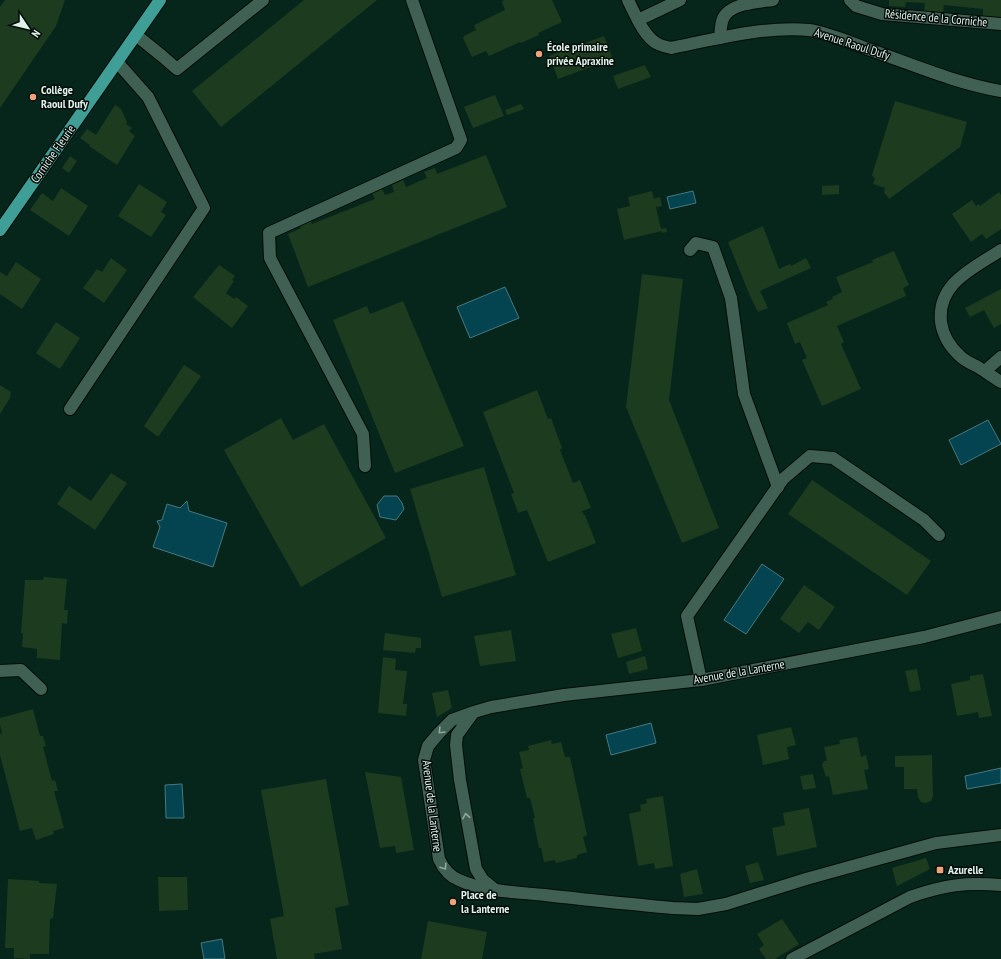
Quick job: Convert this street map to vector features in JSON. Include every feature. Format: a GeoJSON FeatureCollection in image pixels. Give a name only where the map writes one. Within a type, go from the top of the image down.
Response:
{"type":"FeatureCollection","features":[{"type":"Feature","properties":{"kind":"main road","name":"Corniche Fleurie"},"geometry":{"type":"LineString","coordinates":[[0,230],[160,0]]}},
{"type":"Feature","properties":{"kind":"street"},"geometry":{"type":"LineString","coordinates":[[136,35],[177,69],[263,0]]}},
{"type":"Feature","properties":{"kind":"street"},"geometry":{"type":"LineString","coordinates":[[365,466],[364,434],[270,258],[269,233],[456,148],[461,140],[412,0]]}},
{"type":"Feature","properties":{"kind":"street","name":"Avenue Raoul Dufy"},"geometry":{"type":"LineString","coordinates":[[628,0],[649,37],[658,44],[671,48],[720,38],[767,31],[789,29],[811,31],[834,37],[954,79],[988,89],[1001,91]]}},
{"type":"Feature","properties":{"kind":"street"},"geometry":{"type":"LineString","coordinates":[[638,20],[680,0]]}},
{"type":"Feature","properties":{"kind":"street"},"geometry":{"type":"LineString","coordinates":[[720,38],[721,24],[726,14],[741,5],[773,0]]}},
{"type":"Feature","properties":{"kind":"street","name":"Résidence de la Corniche"},"geometry":{"type":"LineString","coordinates":[[850,0],[856,6],[882,14],[1001,24]]}},
{"type":"Feature","properties":{"kind":"street"},"geometry":{"type":"LineString","coordinates":[[70,409],[204,208],[148,97],[118,62]]}},
{"type":"Feature","properties":{"kind":"street"},"geometry":{"type":"LineString","coordinates":[[690,250],[696,243],[713,247],[731,298],[744,394],[778,487]]}},
{"type":"Feature","properties":{"kind":"street"},"geometry":{"type":"LineString","coordinates":[[1001,250],[960,277],[950,287],[943,300],[940,316],[942,330],[947,342],[960,357],[1001,382]]}},
{"type":"Feature","properties":{"kind":"street"},"geometry":{"type":"LineString","coordinates":[[985,371],[1001,356]]}},
{"type":"Feature","properties":{"kind":"street"},"geometry":{"type":"LineString","coordinates":[[701,680],[687,616],[784,479],[810,456],[833,458],[924,520],[939,535]]}},
{"type":"Feature","properties":{"kind":"street","name":"Avenue de la Lanterne"},"geometry":{"type":"LineString","coordinates":[[1001,617],[924,637],[701,680],[564,695],[491,707],[452,720],[438,733],[428,746],[424,760],[439,859],[442,865],[447,873],[458,880],[474,886],[494,889],[672,908],[698,909],[726,904],[806,879],[936,843],[1001,836]]}},
{"type":"Feature","properties":{"kind":"street"},"geometry":{"type":"LineString","coordinates":[[0,671],[21,670],[41,689]]}},
{"type":"Feature","properties":{"kind":"street"},"geometry":{"type":"LineString","coordinates":[[474,712],[457,735],[456,745],[460,780],[476,870],[483,880],[494,889]]}},
{"type":"Feature","properties":{"kind":"street"},"geometry":{"type":"LineString","coordinates":[[792,959],[910,897],[954,884],[1001,885]]}},
{"type":"Feature","properties":{"kind":"water"},"geometry":{"type":"Polygon","coordinates":[[[693,191],[696,203],[670,209],[667,197],[693,191]]]}},
{"type":"Feature","properties":{"kind":"water"},"geometry":{"type":"Polygon","coordinates":[[[505,287],[519,318],[470,338],[457,307],[505,287]]]}},
{"type":"Feature","properties":{"kind":"water"},"geometry":{"type":"Polygon","coordinates":[[[988,420],[1001,444],[961,465],[949,440],[988,420]]]}},
{"type":"Feature","properties":{"kind":"water"},"geometry":{"type":"Polygon","coordinates":[[[384,496],[397,496],[402,503],[404,509],[396,520],[380,517],[377,505],[384,496]]]}},
{"type":"Feature","properties":{"kind":"water"},"geometry":{"type":"Polygon","coordinates":[[[187,501],[189,511],[227,523],[213,567],[153,547],[160,527],[157,521],[162,520],[167,504],[180,508],[187,501]]]}},
{"type":"Feature","properties":{"kind":"water"},"geometry":{"type":"Polygon","coordinates":[[[762,564],[784,579],[746,634],[724,620],[762,564]]]}},
{"type":"Feature","properties":{"kind":"water"},"geometry":{"type":"Polygon","coordinates":[[[651,723],[656,743],[611,755],[606,735],[651,723]]]}},
{"type":"Feature","properties":{"kind":"water"},"geometry":{"type":"Polygon","coordinates":[[[1001,768],[1001,783],[967,789],[965,776],[1001,768]]]}},
{"type":"Feature","properties":{"kind":"water"},"geometry":{"type":"Polygon","coordinates":[[[182,784],[184,818],[166,818],[165,785],[182,784]]]}},
{"type":"Feature","properties":{"kind":"water"},"geometry":{"type":"Polygon","coordinates":[[[222,939],[225,959],[204,959],[201,943],[222,939]]]}},
{"type":"Feature","properties":{"kind":"building"},"geometry":{"type":"Polygon","coordinates":[[[5,0],[65,0],[56,26],[0,108],[0,7],[5,0]]]}},
{"type":"Feature","properties":{"kind":"building"},"geometry":{"type":"Polygon","coordinates":[[[304,0],[377,0],[221,127],[192,91],[304,0]]]}},
{"type":"Feature","properties":{"kind":"building"},"geometry":{"type":"Polygon","coordinates":[[[504,0],[552,0],[562,22],[538,33],[539,35],[489,56],[486,51],[472,57],[463,38],[464,36],[476,30],[474,25],[505,10],[502,2],[504,0]]]}},
{"type":"Feature","properties":{"kind":"building"},"geometry":{"type":"Polygon","coordinates":[[[889,0],[1001,0],[1001,18],[983,16],[983,9],[944,5],[943,13],[924,11],[925,3],[906,2],[905,7],[889,6],[889,0]]]}},
{"type":"Feature","properties":{"kind":"building"},"geometry":{"type":"Polygon","coordinates":[[[604,36],[613,59],[558,79],[549,56],[604,36]]]}},
{"type":"Feature","properties":{"kind":"building"},"geometry":{"type":"Polygon","coordinates":[[[645,65],[651,77],[618,89],[613,76],[645,65]]]}},
{"type":"Feature","properties":{"kind":"building"},"geometry":{"type":"Polygon","coordinates":[[[495,95],[504,116],[473,128],[464,107],[495,95]]]}},
{"type":"Feature","properties":{"kind":"building"},"geometry":{"type":"Polygon","coordinates":[[[895,101],[967,122],[960,147],[889,199],[884,192],[885,188],[873,184],[875,179],[872,175],[895,101]]]}},
{"type":"Feature","properties":{"kind":"building"},"geometry":{"type":"Polygon","coordinates":[[[521,104],[524,109],[507,115],[505,110],[521,104]]]}},
{"type":"Feature","properties":{"kind":"building"},"geometry":{"type":"Polygon","coordinates":[[[115,105],[121,109],[127,122],[126,124],[132,128],[129,131],[135,136],[117,165],[80,138],[87,129],[96,135],[115,105]]]}},
{"type":"Feature","properties":{"kind":"building"},"geometry":{"type":"Polygon","coordinates":[[[486,155],[507,207],[308,287],[288,234],[301,228],[299,222],[310,217],[312,224],[375,199],[372,193],[382,189],[385,195],[394,192],[392,185],[403,180],[406,187],[427,178],[424,172],[435,168],[437,174],[486,155]]]}},
{"type":"Feature","properties":{"kind":"building"},"geometry":{"type":"Polygon","coordinates":[[[70,156],[77,161],[69,173],[62,168],[70,156]]]}},
{"type":"Feature","properties":{"kind":"building"},"geometry":{"type":"Polygon","coordinates":[[[139,184],[167,202],[161,212],[166,215],[151,237],[118,216],[139,184]]]}},
{"type":"Feature","properties":{"kind":"building"},"geometry":{"type":"Polygon","coordinates":[[[839,185],[839,194],[822,195],[822,186],[839,185]]]}},
{"type":"Feature","properties":{"kind":"building"},"geometry":{"type":"Polygon","coordinates":[[[61,188],[88,206],[69,236],[30,210],[42,193],[53,201],[61,188]]]}},
{"type":"Feature","properties":{"kind":"building"},"geometry":{"type":"Polygon","coordinates":[[[652,191],[654,199],[660,197],[662,206],[656,207],[661,229],[666,228],[667,232],[662,233],[662,231],[624,240],[617,209],[630,206],[628,197],[652,191]]]}},
{"type":"Feature","properties":{"kind":"building"},"geometry":{"type":"Polygon","coordinates":[[[999,192],[1001,195],[1001,229],[986,239],[982,234],[971,242],[952,214],[972,200],[976,206],[979,204],[980,206],[999,192]]]}},
{"type":"Feature","properties":{"kind":"building"},"geometry":{"type":"Polygon","coordinates":[[[763,226],[779,269],[790,264],[791,266],[806,258],[811,268],[760,291],[768,308],[758,312],[728,242],[763,226]]]}},
{"type":"Feature","properties":{"kind":"building"},"geometry":{"type":"Polygon","coordinates":[[[894,251],[909,285],[903,288],[906,296],[837,326],[844,342],[841,344],[861,389],[822,406],[802,360],[807,358],[800,342],[795,344],[787,323],[828,305],[826,302],[842,292],[836,277],[873,262],[872,260],[894,251]]]}},
{"type":"Feature","properties":{"kind":"building"},"geometry":{"type":"Polygon","coordinates":[[[111,258],[127,270],[104,303],[83,288],[97,269],[102,272],[111,258]]]}},
{"type":"Feature","properties":{"kind":"building"},"geometry":{"type":"Polygon","coordinates":[[[16,262],[41,279],[22,309],[0,294],[0,272],[7,276],[16,262]]]}},
{"type":"Feature","properties":{"kind":"building"},"geometry":{"type":"Polygon","coordinates":[[[219,265],[235,276],[232,280],[234,281],[226,293],[234,299],[236,297],[248,306],[232,328],[193,297],[219,265]]]}},
{"type":"Feature","properties":{"kind":"building"},"geometry":{"type":"Polygon","coordinates":[[[642,274],[683,279],[669,400],[719,528],[682,543],[626,407],[642,274]]]}},
{"type":"Feature","properties":{"kind":"building"},"geometry":{"type":"Polygon","coordinates":[[[1001,289],[1001,324],[994,328],[984,310],[970,317],[965,308],[1001,289]]]}},
{"type":"Feature","properties":{"kind":"building"},"geometry":{"type":"Polygon","coordinates":[[[403,301],[464,446],[395,473],[333,320],[367,306],[370,314],[403,301]]]}},
{"type":"Feature","properties":{"kind":"building"},"geometry":{"type":"Polygon","coordinates":[[[56,322],[80,338],[60,369],[36,353],[56,322]]]}},
{"type":"Feature","properties":{"kind":"building"},"geometry":{"type":"Polygon","coordinates":[[[184,365],[201,376],[158,437],[144,426],[184,365]]]}},
{"type":"Feature","properties":{"kind":"building"},"geometry":{"type":"Polygon","coordinates":[[[0,385],[11,392],[10,398],[0,414],[0,385]]]}},
{"type":"Feature","properties":{"kind":"building"},"geometry":{"type":"Polygon","coordinates":[[[537,390],[548,419],[551,418],[562,448],[560,450],[573,483],[580,480],[591,508],[582,511],[596,543],[548,562],[527,510],[518,513],[511,494],[514,493],[483,412],[537,390]]]}},
{"type":"Feature","properties":{"kind":"building"},"geometry":{"type":"Polygon","coordinates":[[[281,418],[293,440],[324,424],[386,538],[301,587],[224,450],[281,418]]]}},
{"type":"Feature","properties":{"kind":"building"},"geometry":{"type":"Polygon","coordinates":[[[484,467],[516,575],[442,597],[410,489],[484,467]]]}},
{"type":"Feature","properties":{"kind":"building"},"geometry":{"type":"Polygon","coordinates":[[[111,473],[127,483],[95,530],[57,504],[69,486],[91,501],[111,473]]]}},
{"type":"Feature","properties":{"kind":"building"},"geometry":{"type":"Polygon","coordinates":[[[812,480],[931,561],[907,595],[788,514],[812,480]]]}},
{"type":"Feature","properties":{"kind":"building"},"geometry":{"type":"Polygon","coordinates":[[[44,577],[67,579],[64,610],[68,610],[67,624],[62,623],[60,660],[37,658],[37,649],[22,647],[23,633],[21,633],[25,580],[43,580],[44,577]]]}},
{"type":"Feature","properties":{"kind":"building"},"geometry":{"type":"Polygon","coordinates":[[[804,585],[835,607],[819,630],[808,622],[799,633],[780,619],[804,585]]]}},
{"type":"Feature","properties":{"kind":"building"},"geometry":{"type":"Polygon","coordinates":[[[636,628],[642,651],[618,658],[611,634],[636,628]]]}},
{"type":"Feature","properties":{"kind":"building"},"geometry":{"type":"Polygon","coordinates":[[[511,630],[516,661],[480,666],[474,636],[511,630]]]}},
{"type":"Feature","properties":{"kind":"building"},"geometry":{"type":"Polygon","coordinates":[[[385,633],[421,638],[421,648],[416,648],[415,653],[383,650],[385,633]]]}},
{"type":"Feature","properties":{"kind":"building"},"geometry":{"type":"Polygon","coordinates":[[[645,656],[648,669],[629,674],[626,662],[645,656]]]}},
{"type":"Feature","properties":{"kind":"building"},"geometry":{"type":"Polygon","coordinates":[[[383,657],[396,659],[395,670],[407,671],[403,704],[407,704],[406,716],[378,713],[383,657]]]}},
{"type":"Feature","properties":{"kind":"building"},"geometry":{"type":"Polygon","coordinates":[[[917,669],[921,690],[910,692],[905,671],[917,669]]]}},
{"type":"Feature","properties":{"kind":"building"},"geometry":{"type":"Polygon","coordinates":[[[983,674],[992,716],[979,718],[978,712],[957,716],[951,684],[970,680],[970,676],[983,674]]]}},
{"type":"Feature","properties":{"kind":"building"},"geometry":{"type":"Polygon","coordinates":[[[448,690],[452,708],[437,717],[432,693],[448,690]]]}},
{"type":"Feature","properties":{"kind":"building"},"geometry":{"type":"Polygon","coordinates":[[[33,709],[40,736],[43,736],[46,746],[43,747],[52,781],[55,780],[58,791],[54,791],[64,828],[53,831],[54,834],[36,840],[32,828],[20,831],[0,755],[0,734],[2,733],[0,718],[33,709]]]}},
{"type":"Feature","properties":{"kind":"building"},"geometry":{"type":"Polygon","coordinates":[[[791,727],[796,745],[787,747],[789,759],[763,765],[757,735],[791,727]]]}},
{"type":"Feature","properties":{"kind":"building"},"geometry":{"type":"Polygon","coordinates":[[[857,737],[861,757],[866,755],[869,769],[864,770],[868,789],[833,795],[829,776],[826,777],[822,765],[824,761],[827,761],[824,747],[840,744],[839,740],[857,737]]]}},
{"type":"Feature","properties":{"kind":"building"},"geometry":{"type":"Polygon","coordinates":[[[551,740],[552,744],[561,742],[565,757],[570,757],[587,835],[583,837],[587,852],[577,855],[577,858],[556,863],[555,860],[544,862],[541,848],[539,848],[533,818],[535,818],[530,798],[527,798],[520,769],[523,768],[519,752],[529,750],[528,746],[551,740]]]}},
{"type":"Feature","properties":{"kind":"building"},"geometry":{"type":"Polygon","coordinates":[[[932,755],[933,796],[931,801],[926,803],[921,802],[918,797],[917,789],[904,789],[904,767],[895,767],[895,756],[932,755]]]}},
{"type":"Feature","properties":{"kind":"building"},"geometry":{"type":"Polygon","coordinates":[[[365,772],[401,777],[414,850],[396,853],[395,846],[380,848],[365,772]]]}},
{"type":"Feature","properties":{"kind":"building"},"geometry":{"type":"Polygon","coordinates":[[[813,774],[816,788],[803,790],[800,776],[813,774]]]}},
{"type":"Feature","properties":{"kind":"building"},"geometry":{"type":"Polygon","coordinates":[[[326,779],[349,905],[335,908],[342,949],[314,954],[315,959],[277,959],[270,919],[284,916],[261,790],[326,779]]]}},
{"type":"Feature","properties":{"kind":"building"},"geometry":{"type":"Polygon","coordinates":[[[663,796],[673,866],[655,869],[654,863],[638,866],[629,814],[641,811],[640,805],[647,803],[646,799],[663,796]]]}},
{"type":"Feature","properties":{"kind":"building"},"geometry":{"type":"Polygon","coordinates":[[[809,808],[817,847],[777,856],[772,828],[785,825],[783,813],[809,808]]]}},
{"type":"Feature","properties":{"kind":"building"},"geometry":{"type":"Polygon","coordinates":[[[926,858],[930,869],[897,886],[892,868],[926,858]]]}},
{"type":"Feature","properties":{"kind":"building"},"geometry":{"type":"Polygon","coordinates":[[[758,862],[764,880],[750,883],[745,866],[758,862]]]}},
{"type":"Feature","properties":{"kind":"building"},"geometry":{"type":"Polygon","coordinates":[[[697,869],[703,894],[684,897],[680,874],[697,869]]]}},
{"type":"Feature","properties":{"kind":"building"},"geometry":{"type":"Polygon","coordinates":[[[158,877],[187,877],[188,910],[159,911],[158,877]]]}},
{"type":"Feature","properties":{"kind":"building"},"geometry":{"type":"Polygon","coordinates":[[[8,879],[57,884],[53,918],[50,919],[49,954],[30,954],[30,959],[14,958],[14,948],[5,948],[8,879]]]}},
{"type":"Feature","properties":{"kind":"building"},"geometry":{"type":"Polygon","coordinates":[[[782,919],[799,944],[775,959],[766,959],[759,949],[764,945],[757,934],[782,919]]]}},
{"type":"Feature","properties":{"kind":"building"},"geometry":{"type":"Polygon","coordinates":[[[428,921],[487,932],[482,959],[421,959],[428,921]]]}},
{"type":"Feature","properties":{"kind":"place","name":"École primaire privée Apraxine"},"geometry":{"type":"Point","coordinates":[539,54]}},
{"type":"Feature","properties":{"kind":"place","name":"Collège Raoul Dufy"},"geometry":{"type":"Point","coordinates":[33,97]}},
{"type":"Feature","properties":{"kind":"place","name":"Azurelle"},"geometry":{"type":"Point","coordinates":[940,870]}},
{"type":"Feature","properties":{"kind":"place","name":"Place de la Lanterne"},"geometry":{"type":"Point","coordinates":[453,902]}}]}
